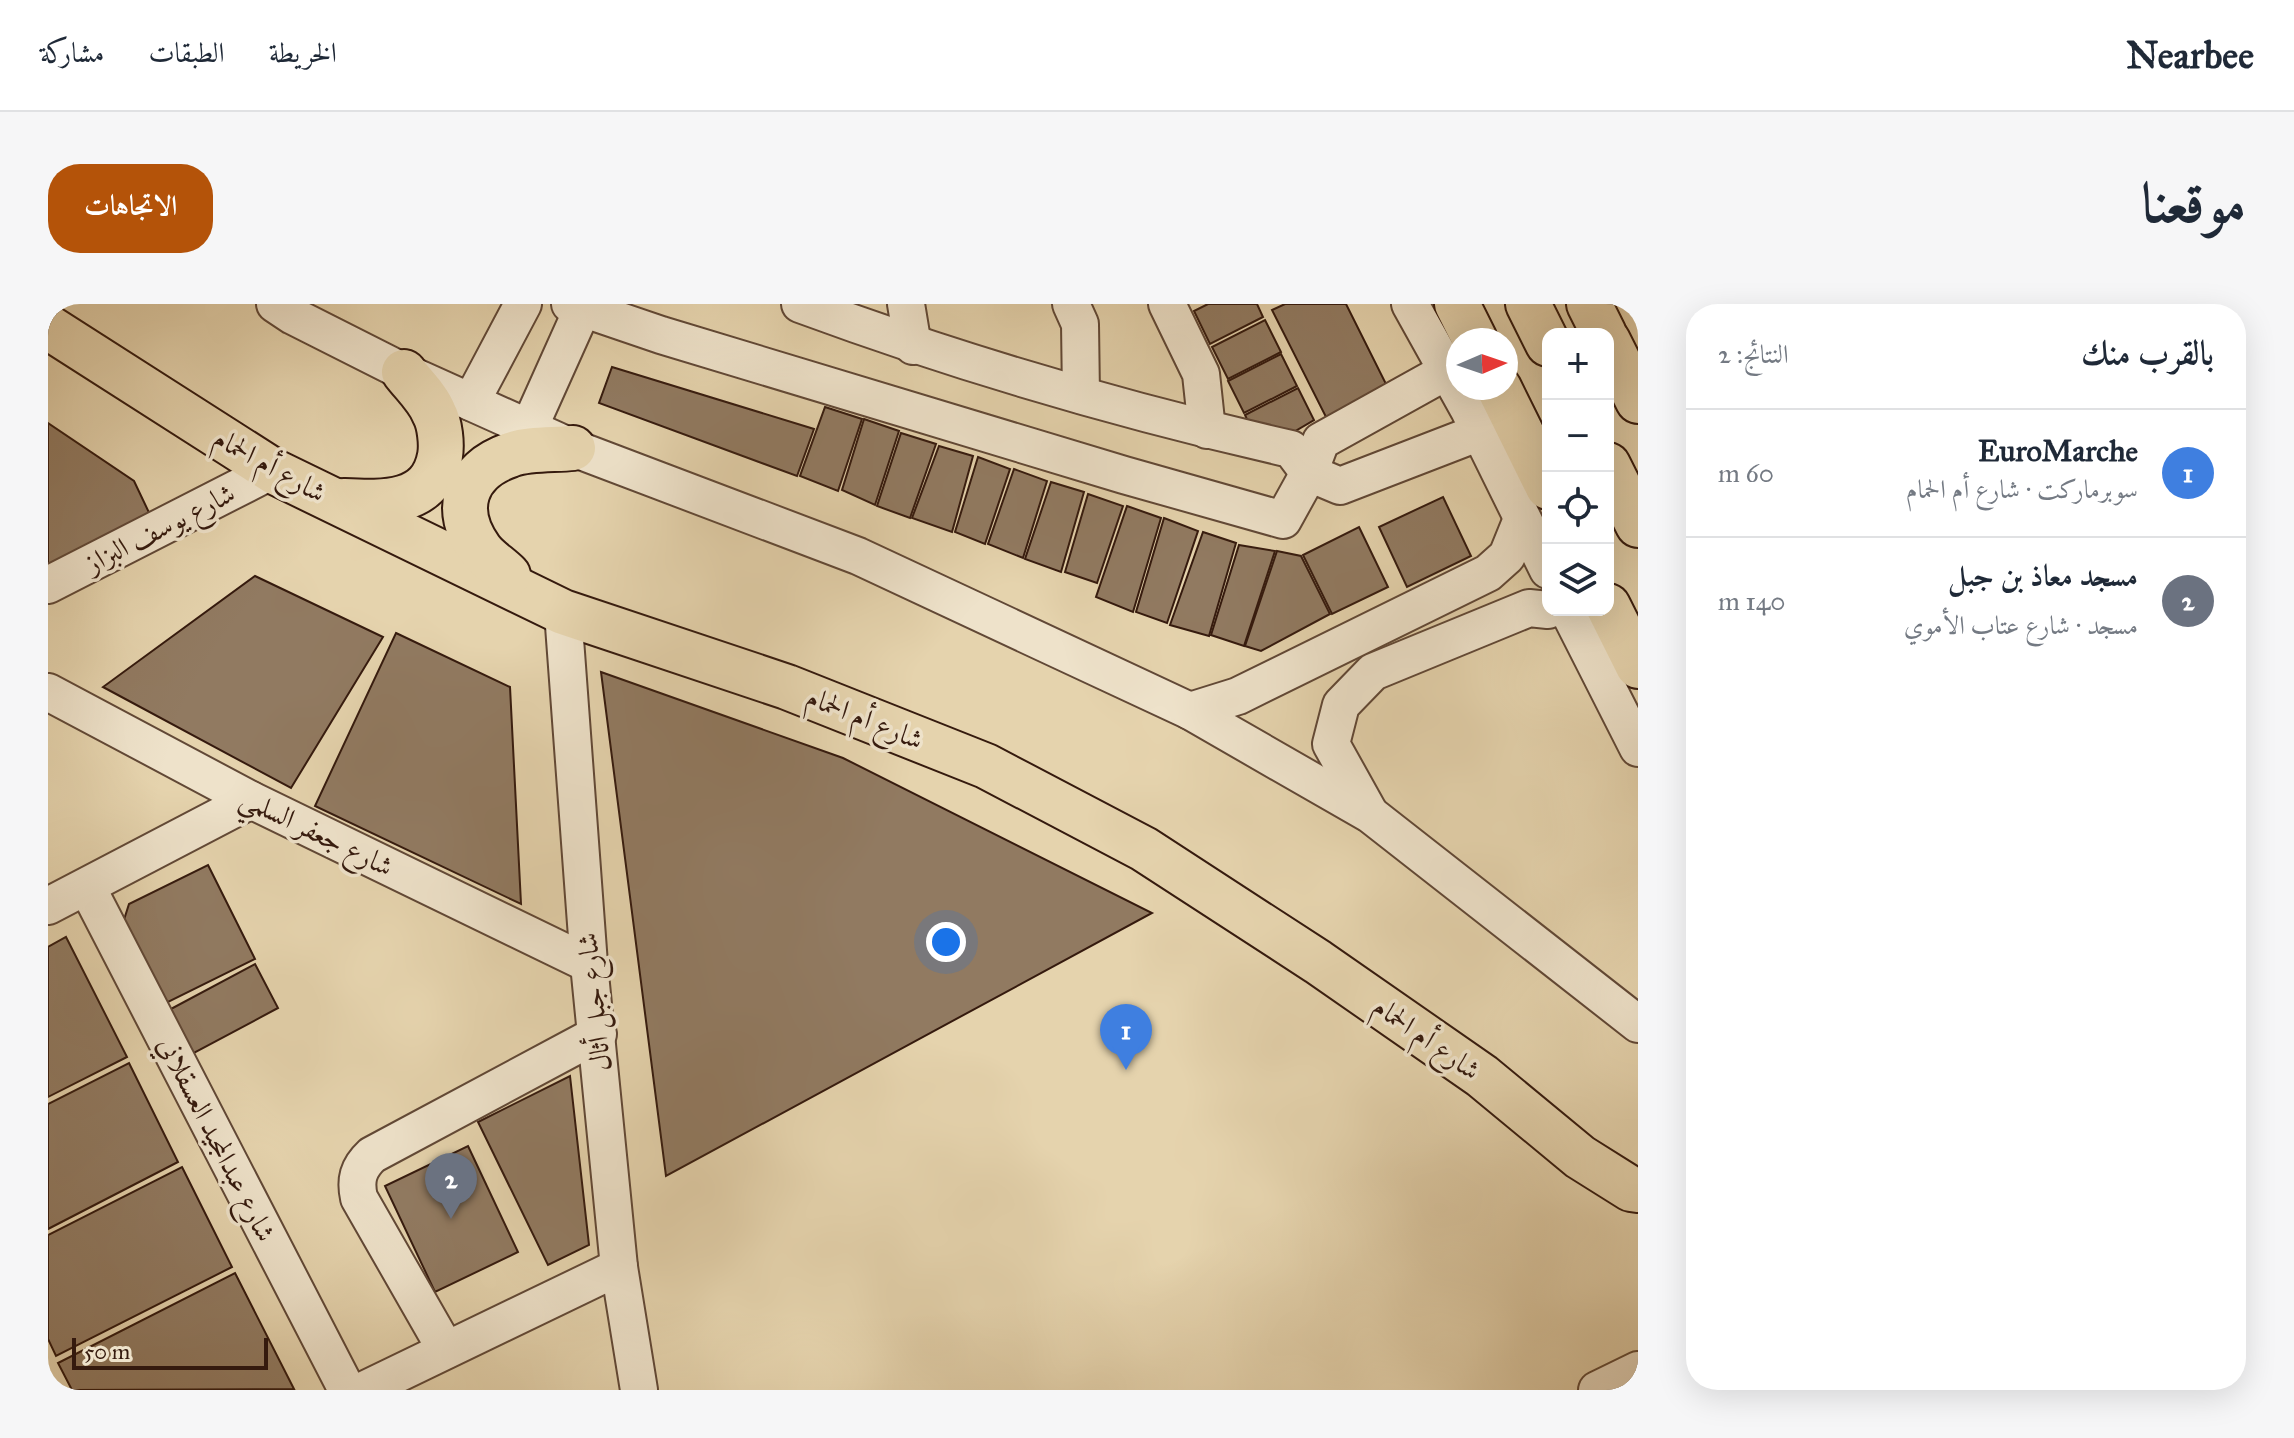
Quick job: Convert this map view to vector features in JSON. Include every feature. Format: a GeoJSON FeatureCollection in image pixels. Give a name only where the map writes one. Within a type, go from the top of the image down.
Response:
{"type":"FeatureCollection","features":[{"type":"Feature","properties":{"kind":"main road"},"geometry":{"type":"LineString","coordinates":[[1457,304],[1459,328]]}},
{"type":"Feature","properties":{"kind":"main road"},"geometry":{"type":"LineString","coordinates":[[1528,304],[1542,332]]}},
{"type":"Feature","properties":{"kind":"main road"},"geometry":{"type":"LineString","coordinates":[[1601,318],[1638,401]]}},
{"type":"Feature","properties":{"kind":"main road","name":"شارع أم الحمام"},"geometry":{"type":"LineString","coordinates":[[48,327],[271,471],[544,602],[787,687],[986,766],[1144,849],[1318,962],[1482,1076],[1580,1157],[1631,1189],[1638,1190]]}},
{"type":"Feature","properties":{"kind":"main road"},"geometry":{"type":"LineString","coordinates":[[333,501],[397,501],[422,489],[437,472],[441,448],[435,414],[404,372]]}},
{"type":"Feature","properties":{"kind":"main road"},"geometry":{"type":"LineString","coordinates":[[1503,400],[1535,503]]}},
{"type":"Feature","properties":{"kind":"main road"},"geometry":{"type":"LineString","coordinates":[[544,602],[482,553],[467,529],[464,504],[470,482],[511,454],[573,448]]}},
{"type":"Feature","properties":{"kind":"main road"},"geometry":{"type":"LineString","coordinates":[[1612,472],[1638,525]]}},
{"type":"Feature","properties":{"kind":"main road"},"geometry":{"type":"LineString","coordinates":[[1576,616],[1638,666]]}},
{"type":"Feature","properties":{"kind":"street"},"geometry":{"type":"LineString","coordinates":[[275,304],[404,372],[573,448],[858,556],[1190,711],[1371,815],[1638,1024]]}},
{"type":"Feature","properties":{"kind":"street"},"geometry":{"type":"LineString","coordinates":[[471,402],[523,304]]}},
{"type":"Feature","properties":{"kind":"street"},"geometry":{"type":"LineString","coordinates":[[800,304],[913,346],[1207,430],[1291,449],[1309,473],[1340,486],[1480,432]]}},
{"type":"Feature","properties":{"kind":"street"},"geometry":{"type":"LineString","coordinates":[[906,304],[913,346]]}},
{"type":"Feature","properties":{"kind":"street"},"geometry":{"type":"LineString","coordinates":[[1071,304],[1080,324],[1081,395]]}},
{"type":"Feature","properties":{"kind":"street"},"geometry":{"type":"LineString","coordinates":[[1167,304],[1201,374],[1207,430]]}},
{"type":"Feature","properties":{"kind":"street"},"geometry":{"type":"LineString","coordinates":[[1410,304],[1446,341]]}},
{"type":"Feature","properties":{"kind":"street"},"geometry":{"type":"LineString","coordinates":[[529,428],[576,307],[1124,475],[1283,520],[1309,473],[1321,441],[1446,365]]}},
{"type":"Feature","properties":{"kind":"street"},"geometry":{"type":"LineString","coordinates":[[1472,400],[1480,432],[1535,503],[1543,544]]}},
{"type":"Feature","properties":{"kind":"street","name":"شارع يوسف البزاز"},"geometry":{"type":"LineString","coordinates":[[48,585],[271,471]]}},
{"type":"Feature","properties":{"kind":"street"},"geometry":{"type":"LineString","coordinates":[[1190,711],[1238,696],[1488,573],[1507,556],[1535,503]]}},
{"type":"Feature","properties":{"kind":"street","name":"شارع جبل أثال"},"geometry":{"type":"LineString","coordinates":[[544,602],[598,1034],[619,1267],[639,1390]]}},
{"type":"Feature","properties":{"kind":"street"},"geometry":{"type":"LineString","coordinates":[[1371,815],[1331,744],[1341,705],[1373,672],[1529,608],[1542,609]]}},
{"type":"Feature","properties":{"kind":"street"},"geometry":{"type":"LineString","coordinates":[[1571,616],[1638,748]]}},
{"type":"Feature","properties":{"kind":"street","name":"شارع جعفر السلمي"},"geometry":{"type":"LineString","coordinates":[[48,692],[251,800],[589,964]]}},
{"type":"Feature","properties":{"kind":"street"},"geometry":{"type":"LineString","coordinates":[[48,906],[251,800]]}},
{"type":"Feature","properties":{"kind":"street","name":"شارع عبدالمجيد العسقلاني"},"geometry":{"type":"LineString","coordinates":[[87,887],[347,1390]]}},
{"type":"Feature","properties":{"kind":"street"},"geometry":{"type":"LineString","coordinates":[[446,1350],[359,1198],[356,1186],[358,1173],[372,1155],[598,1034]]}},
{"type":"Feature","properties":{"kind":"street"},"geometry":{"type":"LineString","coordinates":[[364,1390],[619,1267]]}},
{"type":"Feature","properties":{"kind":"street"},"geometry":{"type":"LineString","coordinates":[[1597,1390],[1638,1370]]}},
{"type":"Feature","properties":{"kind":"building"},"geometry":{"type":"Polygon","coordinates":[[[1208,304],[1257,304],[1263,317],[1210,344],[1194,311],[1208,304]]]}},
{"type":"Feature","properties":{"kind":"building"},"geometry":{"type":"Polygon","coordinates":[[[1285,304],[1346,304],[1389,390],[1328,421],[1272,310],[1285,304]]]}},
{"type":"Feature","properties":{"kind":"building"},"geometry":{"type":"Polygon","coordinates":[[[1265,320],[1281,352],[1228,379],[1212,347],[1265,320]]]}},
{"type":"Feature","properties":{"kind":"building"},"geometry":{"type":"Polygon","coordinates":[[[1281,354],[1297,386],[1244,413],[1228,381],[1281,354]]]}},
{"type":"Feature","properties":{"kind":"building"},"geometry":{"type":"Polygon","coordinates":[[[612,367],[814,429],[797,476],[599,403],[612,367]]]}},
{"type":"Feature","properties":{"kind":"building"},"geometry":{"type":"Polygon","coordinates":[[[1298,388],[1314,420],[1280,440],[1253,433],[1245,415],[1298,388]]]}},
{"type":"Feature","properties":{"kind":"building"},"geometry":{"type":"Polygon","coordinates":[[[825,407],[862,419],[838,491],[800,476],[825,407]]]}},
{"type":"Feature","properties":{"kind":"building"},"geometry":{"type":"Polygon","coordinates":[[[864,419],[899,431],[875,505],[842,490],[864,419]]]}},
{"type":"Feature","properties":{"kind":"building"},"geometry":{"type":"Polygon","coordinates":[[[48,423],[134,481],[153,521],[48,572],[48,423]]]}},
{"type":"Feature","properties":{"kind":"building"},"geometry":{"type":"Polygon","coordinates":[[[901,433],[936,444],[910,518],[877,506],[901,433]]]}},
{"type":"Feature","properties":{"kind":"building"},"geometry":{"type":"Polygon","coordinates":[[[939,446],[973,456],[952,532],[912,518],[939,446]]]}},
{"type":"Feature","properties":{"kind":"building"},"geometry":{"type":"Polygon","coordinates":[[[978,457],[1010,469],[985,544],[955,532],[978,457]]]}},
{"type":"Feature","properties":{"kind":"building"},"geometry":{"type":"Polygon","coordinates":[[[1014,469],[1047,481],[1023,558],[988,544],[1014,469]]]}},
{"type":"Feature","properties":{"kind":"building"},"geometry":{"type":"Polygon","coordinates":[[[1051,482],[1084,492],[1061,572],[1025,559],[1051,482]]]}},
{"type":"Feature","properties":{"kind":"building"},"geometry":{"type":"Polygon","coordinates":[[[1088,494],[1123,506],[1097,583],[1065,572],[1088,494]]]}},
{"type":"Feature","properties":{"kind":"building"},"geometry":{"type":"Polygon","coordinates":[[[1443,497],[1471,556],[1407,587],[1379,527],[1443,497]]]}},
{"type":"Feature","properties":{"kind":"building"},"geometry":{"type":"Polygon","coordinates":[[[1127,506],[1161,518],[1133,612],[1096,597],[1127,506]]]}},
{"type":"Feature","properties":{"kind":"building"},"geometry":{"type":"Polygon","coordinates":[[[1164,518],[1198,531],[1167,623],[1136,612],[1164,518]]]}},
{"type":"Feature","properties":{"kind":"building"},"geometry":{"type":"Polygon","coordinates":[[[1359,527],[1388,587],[1332,614],[1303,555],[1359,527]]]}},
{"type":"Feature","properties":{"kind":"building"},"geometry":{"type":"Polygon","coordinates":[[[1203,532],[1236,543],[1209,636],[1170,625],[1203,532]]]}},
{"type":"Feature","properties":{"kind":"building"},"geometry":{"type":"Polygon","coordinates":[[[1239,545],[1275,551],[1244,646],[1211,635],[1239,545]]]}},
{"type":"Feature","properties":{"kind":"building"},"geometry":{"type":"Polygon","coordinates":[[[1277,551],[1301,556],[1330,614],[1261,651],[1245,646],[1277,551]]]}},
{"type":"Feature","properties":{"kind":"building"},"geometry":{"type":"Polygon","coordinates":[[[255,576],[383,637],[291,788],[103,687],[255,576]]]}},
{"type":"Feature","properties":{"kind":"building"},"geometry":{"type":"Polygon","coordinates":[[[396,633],[510,687],[521,904],[315,806],[396,633]]]}},
{"type":"Feature","properties":{"kind":"building"},"geometry":{"type":"Polygon","coordinates":[[[601,672],[843,758],[1152,913],[666,1176],[601,672]]]}},
{"type":"Feature","properties":{"kind":"building"},"geometry":{"type":"Polygon","coordinates":[[[208,865],[255,959],[164,1004],[123,923],[129,904],[208,865]]]}},
{"type":"Feature","properties":{"kind":"building"},"geometry":{"type":"Polygon","coordinates":[[[66,937],[127,1057],[48,1097],[48,947],[66,937]]]}},
{"type":"Feature","properties":{"kind":"building"},"geometry":{"type":"Polygon","coordinates":[[[255,964],[278,1008],[192,1054],[169,1010],[255,964]]]}},
{"type":"Feature","properties":{"kind":"building"},"geometry":{"type":"Polygon","coordinates":[[[129,1063],[178,1162],[48,1229],[48,1104],[129,1063]]]}},
{"type":"Feature","properties":{"kind":"building"},"geometry":{"type":"Polygon","coordinates":[[[570,1076],[589,1245],[548,1265],[478,1122],[570,1076]]]}},
{"type":"Feature","properties":{"kind":"building"},"geometry":{"type":"Polygon","coordinates":[[[468,1146],[518,1252],[435,1292],[385,1186],[468,1146]]]}},
{"type":"Feature","properties":{"kind":"building"},"geometry":{"type":"Polygon","coordinates":[[[182,1167],[232,1267],[56,1356],[48,1339],[48,1235],[182,1167]]]}},
{"type":"Feature","properties":{"kind":"building"},"geometry":{"type":"Polygon","coordinates":[[[235,1273],[294,1389],[72,1390],[58,1363],[235,1273]]]}},
{"type":"Feature","properties":{"kind":"place","name":"EuroMarche"},"geometry":{"type":"Point","coordinates":[1126,1070]}},
{"type":"Feature","properties":{"kind":"place","name":"مسجد معاذ بن جبل"},"geometry":{"type":"Point","coordinates":[451,1219]}}]}
